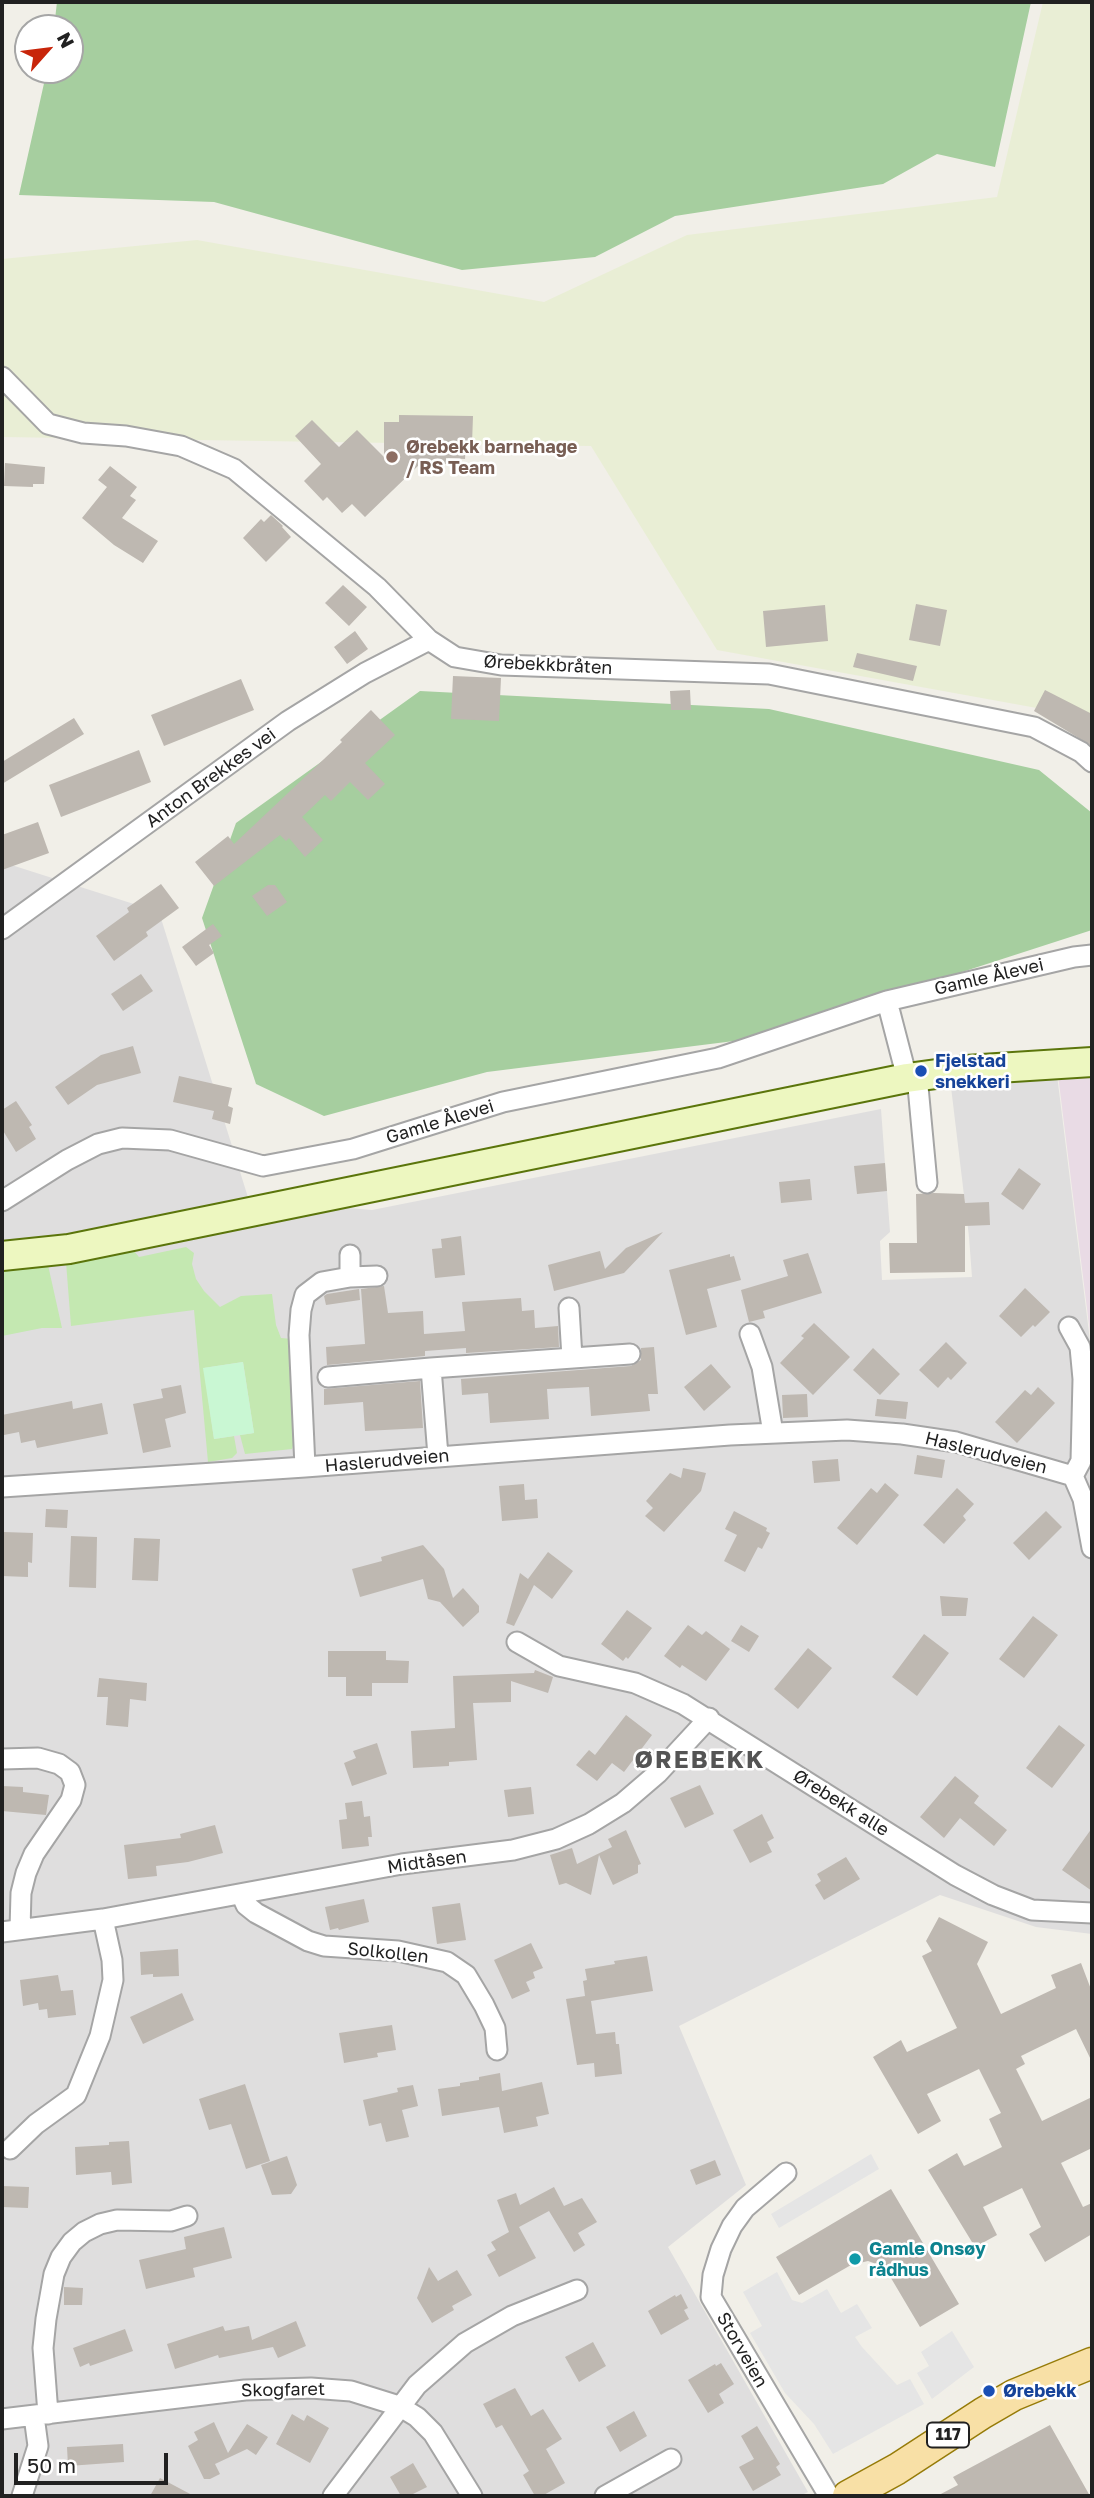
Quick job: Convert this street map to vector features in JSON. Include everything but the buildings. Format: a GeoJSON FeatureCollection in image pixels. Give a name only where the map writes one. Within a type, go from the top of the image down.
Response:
{"type":"FeatureCollection","features":[{"type":"Feature","properties":{"kind":"main road"},"geometry":{"type":"LineString","coordinates":[[2,1256],[69,1249],[912,1077],[966,1070],[1092,1062]]}},
{"type":"Feature","properties":{"kind":"main road","name":"117"},"geometry":{"type":"LineString","coordinates":[[848,2496],[897,2469],[983,2413],[1051,2379],[1092,2350]]}},
{"type":"Feature","properties":{"kind":"main road","name":"117"},"geometry":{"type":"LineString","coordinates":[[1051,2379],[1077,2371],[1092,2362]]}},
{"type":"Feature","properties":{"kind":"street","name":"Ørebekkbråten"},"geometry":{"type":"LineString","coordinates":[[2,377],[48,424],[83,433],[126,436],[181,446],[234,470],[377,587],[429,640],[454,657],[501,665],[769,674],[1034,727],[1081,752],[1092,762]]}},
{"type":"Feature","properties":{"kind":"street","name":"Anton Brekkes vei"},"geometry":{"type":"LineString","coordinates":[[2,929],[288,721],[365,673],[429,640]]}},
{"type":"Feature","properties":{"kind":"street","name":"Gamle Ålevei"},"geometry":{"type":"LineString","coordinates":[[2,1201],[67,1160],[98,1144],[122,1138],[170,1140],[263,1166],[353,1149],[503,1102],[719,1058],[887,1001],[1092,955]]}},
{"type":"Feature","properties":{"kind":"street"},"geometry":{"type":"LineString","coordinates":[[887,1001],[912,1077],[927,1183]]}},
{"type":"Feature","properties":{"kind":"street"},"geometry":{"type":"LineString","coordinates":[[350,1255],[351,1277]]}},
{"type":"Feature","properties":{"kind":"street"},"geometry":{"type":"LineString","coordinates":[[305,1467],[302,1437],[301,1310],[305,1295],[312,1287],[322,1282],[377,1276]]}},
{"type":"Feature","properties":{"kind":"street"},"geometry":{"type":"LineString","coordinates":[[569,1308],[572,1358]]}},
{"type":"Feature","properties":{"kind":"street"},"geometry":{"type":"LineString","coordinates":[[1069,1327],[1080,1347],[1083,1379],[1081,1461],[1073,1476],[1083,1499],[1092,1548]]}},
{"type":"Feature","properties":{"kind":"street"},"geometry":{"type":"LineString","coordinates":[[750,1334],[762,1367],[773,1433]]}},
{"type":"Feature","properties":{"kind":"street"},"geometry":{"type":"LineString","coordinates":[[328,1377],[630,1353]]}},
{"type":"Feature","properties":{"kind":"street"},"geometry":{"type":"LineString","coordinates":[[431,1368],[438,1456]]}},
{"type":"Feature","properties":{"kind":"street","name":"Haslerudveien"},"geometry":{"type":"LineString","coordinates":[[2,1487],[847,1430],[956,1442],[1073,1476]]}},
{"type":"Feature","properties":{"kind":"street","name":"Ørebekk alle"},"geometry":{"type":"LineString","coordinates":[[517,1642],[559,1666],[659,1692],[709,1718],[955,1875],[993,1895],[1032,1910],[1092,1913]]}},
{"type":"Feature","properties":{"kind":"street","name":"Midtåsen"},"geometry":{"type":"LineString","coordinates":[[2,1759],[38,1758],[59,1764],[70,1772],[75,1785],[71,1800],[34,1854],[26,1873],[11,1930],[103,1919],[401,1864],[513,1850],[556,1839],[623,1804],[659,1773],[709,1718]]}},
{"type":"Feature","properties":{"kind":"street","name":"Solkollen"},"geometry":{"type":"LineString","coordinates":[[241,1894],[246,1905],[256,1913],[308,1941],[324,1946],[411,1953],[447,1962],[466,1975],[484,2005],[495,2028],[497,2050]]}},
{"type":"Feature","properties":{"kind":"street"},"geometry":{"type":"LineString","coordinates":[[10,2149],[36,2124],[76,2095],[96,2048],[109,2005],[113,1980],[113,1961],[103,1919]]}},
{"type":"Feature","properties":{"kind":"street","name":"Storveien"},"geometry":{"type":"LineString","coordinates":[[786,2173],[745,2208],[732,2226],[713,2274],[711,2297],[829,2496]]}},
{"type":"Feature","properties":{"kind":"street"},"geometry":{"type":"LineString","coordinates":[[22,2496],[38,2445],[43,2348],[54,2274],[61,2257],[72,2242],[100,2224],[117,2220],[171,2221],[187,2216]]}},
{"type":"Feature","properties":{"kind":"street"},"geometry":{"type":"LineString","coordinates":[[333,2496],[417,2385],[465,2343],[512,2316],[577,2290]]}},
{"type":"Feature","properties":{"kind":"street","name":"Skogfaret"},"geometry":{"type":"LineString","coordinates":[[2,2419],[245,2390],[311,2388],[351,2391],[399,2406],[417,2417],[433,2433],[472,2496]]}},
{"type":"Feature","properties":{"kind":"street"},"geometry":{"type":"LineString","coordinates":[[605,2496],[671,2459]]}},
{"type":"Feature","properties":{"kind":"shaded area"},"geometry":{"type":"Polygon","coordinates":[[[2,862],[159,912],[256,1223],[337,1207],[372,1210],[881,1109],[890,1232],[880,1241],[882,1280],[972,1277],[951,1087],[1057,1075],[1092,1357],[1092,1934],[1036,1927],[940,1895],[679,2026],[746,2185],[668,2247],[808,2492],[800,2496],[2,2496],[2,862]]]}},
{"type":"Feature","properties":{"kind":"shaded area"},"geometry":{"type":"Polygon","coordinates":[[[1058,1075],[1092,1077],[1092,1349],[1058,1075]]]}},
{"type":"Feature","properties":{"kind":"shaded area"},"geometry":{"type":"Polygon","coordinates":[[[871,2154],[879,2169],[779,2228],[771,2214],[871,2154]]]}},
{"type":"Feature","properties":{"kind":"shaded area"},"geometry":{"type":"Polygon","coordinates":[[[777,2272],[792,2300],[802,2303],[827,2289],[841,2313],[857,2304],[872,2328],[855,2337],[897,2385],[910,2379],[924,2404],[833,2454],[814,2424],[785,2393],[750,2333],[762,2326],[743,2292],[777,2272]]]}},
{"type":"Feature","properties":{"kind":"shaded area"},"geometry":{"type":"Polygon","coordinates":[[[952,2331],[974,2367],[932,2399],[917,2373],[929,2366],[921,2352],[952,2331]]]}},
{"type":"Feature","properties":{"kind":"green space"},"geometry":{"type":"Polygon","coordinates":[[[57,2],[1031,2],[995,167],[937,154],[883,184],[675,216],[595,257],[462,270],[214,202],[19,195],[44,84],[84,84],[84,14],[56,14],[57,2]]]}},
{"type":"Feature","properties":{"kind":"green space"},"geometry":{"type":"Polygon","coordinates":[[[1043,2],[1092,2],[1092,718],[717,650],[591,446],[2,437],[2,259],[197,240],[544,302],[687,235],[997,197],[1043,2]]]}},
{"type":"Feature","properties":{"kind":"green space"},"geometry":{"type":"Polygon","coordinates":[[[420,691],[769,709],[1039,770],[1092,813],[1092,930],[758,1038],[487,1072],[324,1116],[256,1084],[202,918],[236,823],[420,691]]]}},
{"type":"Feature","properties":{"kind":"green space"},"geometry":{"type":"Polygon","coordinates":[[[186,1247],[194,1253],[192,1264],[196,1279],[220,1307],[241,1296],[272,1294],[276,1325],[281,1338],[293,1339],[297,1431],[292,1449],[245,1454],[240,1435],[254,1433],[243,1362],[204,1368],[214,1439],[234,1436],[237,1453],[232,1458],[208,1462],[194,1310],[71,1326],[66,1262],[134,1251],[139,1257],[186,1247]]]}},
{"type":"Feature","properties":{"kind":"green space"},"geometry":{"type":"Polygon","coordinates":[[[48,1265],[62,1328],[42,1328],[2,1336],[2,1269],[48,1265]]]}},
{"type":"Feature","properties":{"kind":"green space"},"geometry":{"type":"Polygon","coordinates":[[[243,1362],[254,1433],[214,1439],[203,1368],[243,1362]]]}},
{"type":"Feature","properties":{"kind":"place","name":"Ørebekk barnehage / RS Team"},"geometry":{"type":"Point","coordinates":[392,457]}},
{"type":"Feature","properties":{"kind":"place","name":"Fjelstad snekkeri"},"geometry":{"type":"Point","coordinates":[921,1071]}},
{"type":"Feature","properties":{"kind":"place","name":"Gamle Onsøy rådhus"},"geometry":{"type":"Point","coordinates":[855,2259]}},
{"type":"Feature","properties":{"kind":"place","name":"Ørebekk"},"geometry":{"type":"Point","coordinates":[989,2391]}},
{"type":"Feature","properties":{"kind":"district","name":"ØREBEKK"},"geometry":{"type":"Point","coordinates":[700,1760]}}]}
